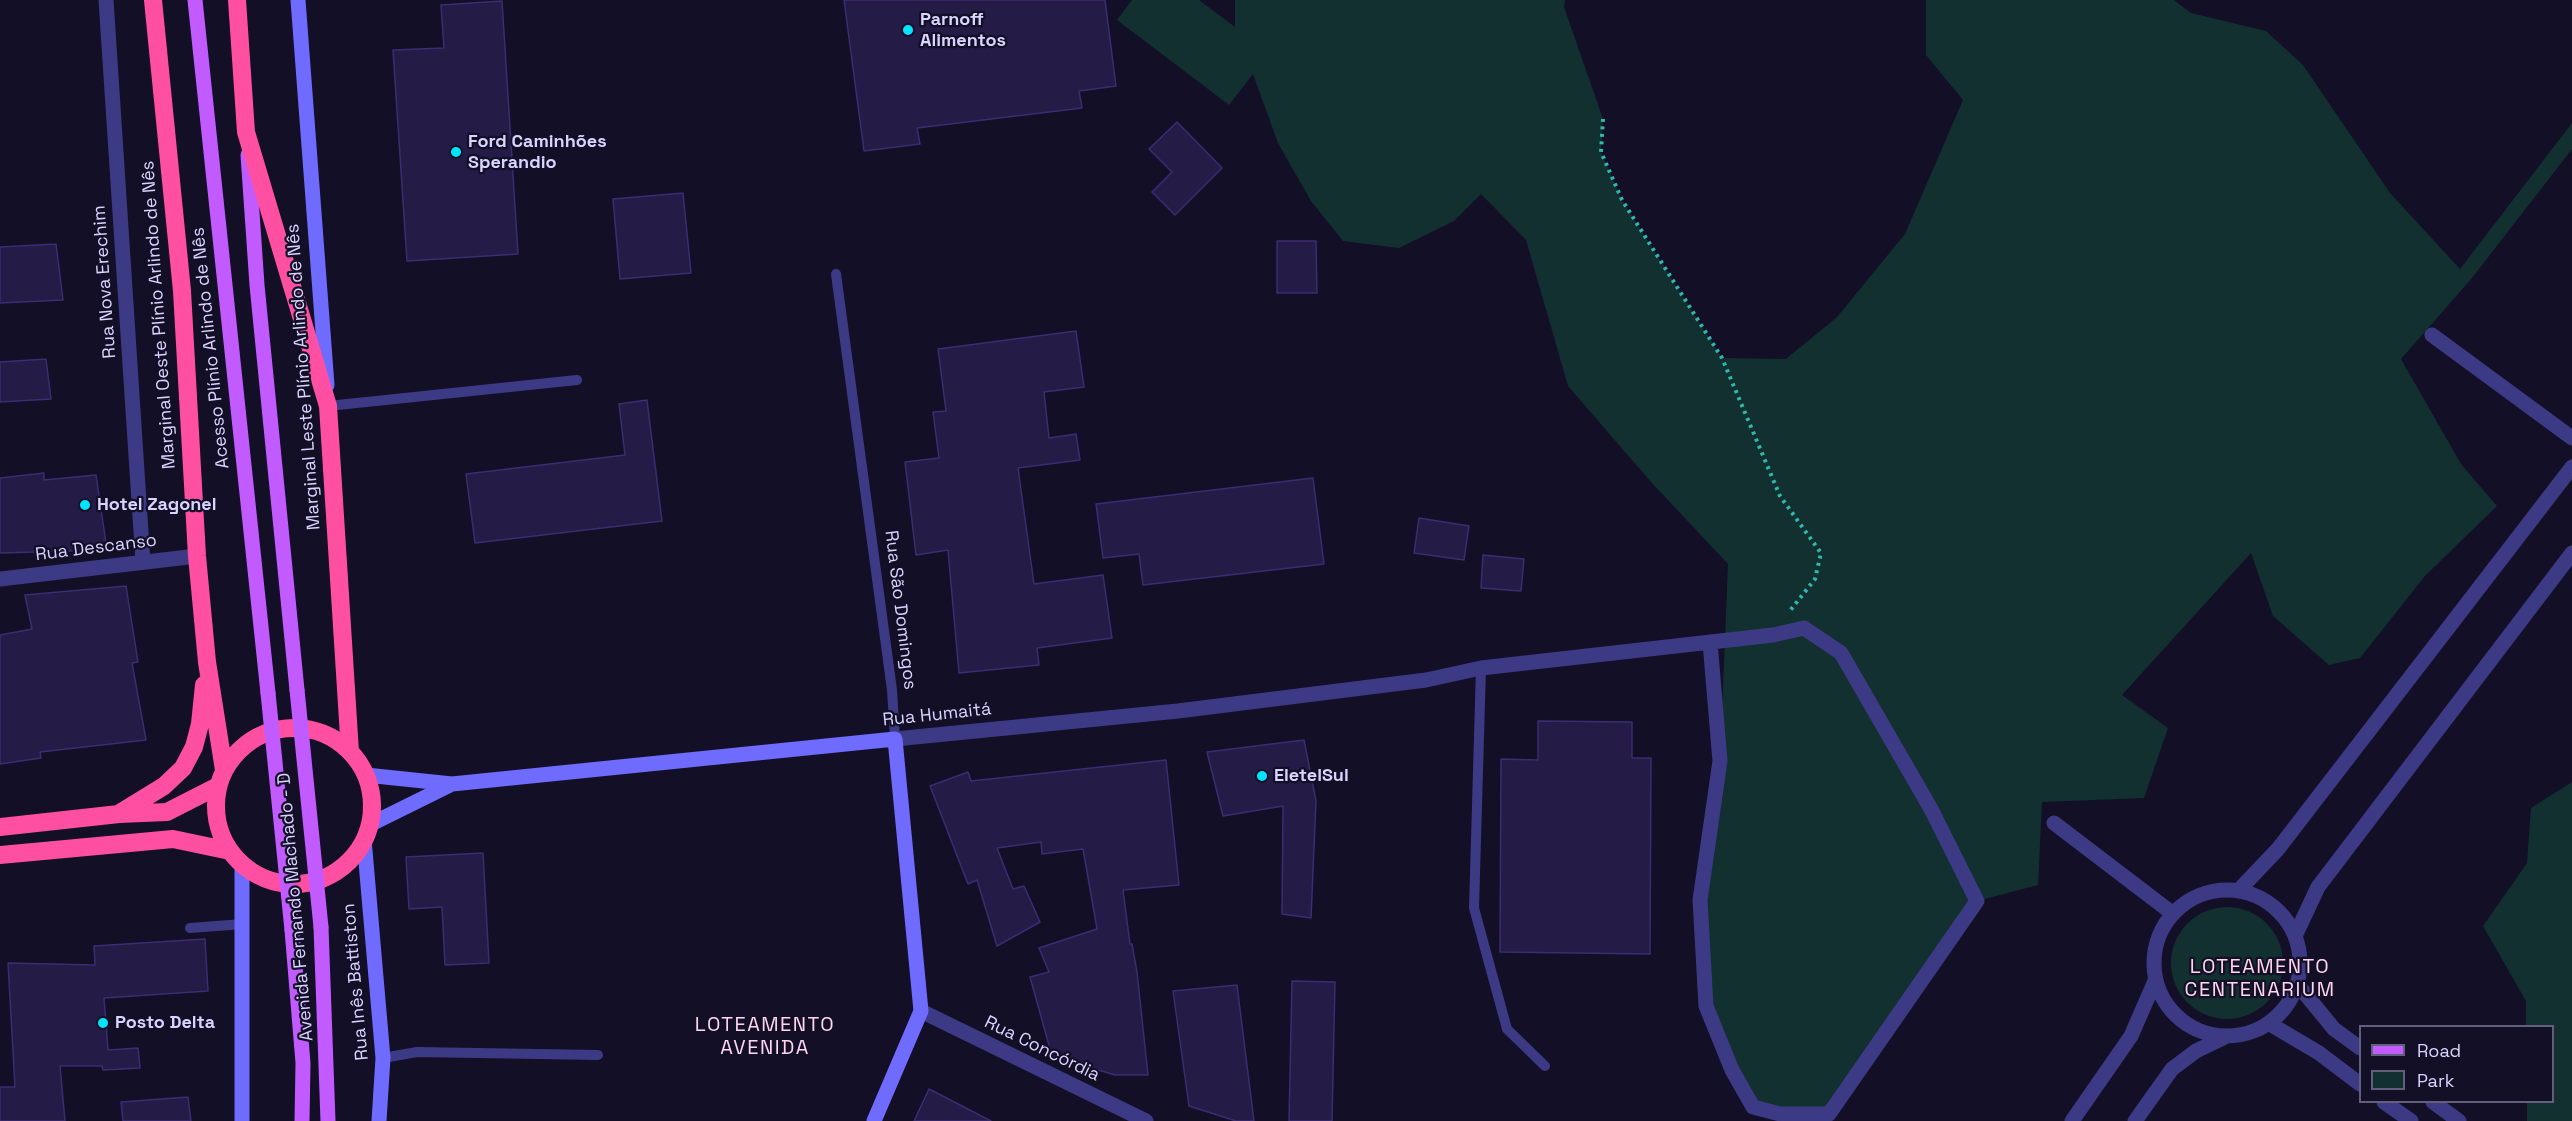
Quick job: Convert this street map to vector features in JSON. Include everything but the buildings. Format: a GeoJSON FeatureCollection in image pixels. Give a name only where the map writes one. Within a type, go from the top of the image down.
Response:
{"type":"FeatureCollection","features":[{"type":"Feature","properties":{"kind":"highway","name":"Marginal Oeste Plínio Arlindo de Nês"},"geometry":{"type":"LineString","coordinates":[[153,0],[182,291],[197,556],[221,778]]}},
{"type":"Feature","properties":{"kind":"highway"},"geometry":{"type":"LineString","coordinates":[[237,0],[246,132],[328,406]]}},
{"type":"Feature","properties":{"kind":"highway","name":"Marginal Leste Plínio Arlindo de Nês"},"geometry":{"type":"LineString","coordinates":[[328,406],[350,752]]}},
{"type":"Feature","properties":{"kind":"highway"},"geometry":{"type":"LineString","coordinates":[[119,814],[164,786],[183,768],[194,747],[200,724],[207,662]]}},
{"type":"Feature","properties":{"kind":"highway"},"geometry":{"type":"LineString","coordinates":[[0,827],[119,814],[167,812],[221,778],[246,744],[277,729],[309,730],[338,742],[350,752],[366,775],[370,795],[367,832],[356,852],[340,868],[320,879],[306,883],[272,880],[236,857],[173,839],[0,855]]}},
{"type":"Feature","properties":{"kind":"highway"},"geometry":{"type":"LineString","coordinates":[[221,778],[217,819],[236,857]]}},
{"type":"Feature","properties":{"kind":"main road","name":"Acesso Plínio Arlindo de Nês"},"geometry":{"type":"LineString","coordinates":[[195,0],[268,693]]}},
{"type":"Feature","properties":{"kind":"main road","name":"Avenida Fernando Machado - D"},"geometry":{"type":"LineString","coordinates":[[246,132],[257,285],[321,927],[328,1121]]}},
{"type":"Feature","properties":{"kind":"main road","name":"Avenida Fernando Machado - D"},"geometry":{"type":"LineString","coordinates":[[268,693],[303,1063],[302,1121]]}},
{"type":"Feature","properties":{"kind":"street","name":"Rua Nova Erechim"},"geometry":{"type":"LineString","coordinates":[[106,0],[144,562]]}},
{"type":"Feature","properties":{"kind":"street","name":"Marginal Leste Plínio Arlindo de Nês"},"geometry":{"type":"LineString","coordinates":[[298,0],[328,406]]}},
{"type":"Feature","properties":{"kind":"street"},"geometry":{"type":"LineString","coordinates":[[2432,335],[2572,438]]}},
{"type":"Feature","properties":{"kind":"street"},"geometry":{"type":"LineString","coordinates":[[2239,890],[2278,849],[2572,467]]}},
{"type":"Feature","properties":{"kind":"street"},"geometry":{"type":"LineString","coordinates":[[2295,936],[2319,887],[2572,553]]}},
{"type":"Feature","properties":{"kind":"street","name":"Rua Descanso"},"geometry":{"type":"LineString","coordinates":[[0,579],[197,556]]}},
{"type":"Feature","properties":{"kind":"street","name":"Rua Humaitá"},"geometry":{"type":"LineString","coordinates":[[366,775],[452,784],[1178,711],[1426,680],[1481,668],[1710,642],[1773,635],[1804,628],[1841,653],[1931,809],[1977,901],[1829,1114],[1780,1114],[1753,1107],[1732,1070],[1706,1006],[1700,900],[1720,761],[1710,642]]}},
{"type":"Feature","properties":{"kind":"street","name":"Rua São Domingos"},"geometry":{"type":"LineString","coordinates":[[874,1121],[921,1011],[895,739]]}},
{"type":"Feature","properties":{"kind":"street","name":"Rua Humaitá"},"geometry":{"type":"LineString","coordinates":[[367,832],[452,784]]}},
{"type":"Feature","properties":{"kind":"street"},"geometry":{"type":"LineString","coordinates":[[2054,823],[2172,913]]}},
{"type":"Feature","properties":{"kind":"street","name":"Rua Inês Battiston"},"geometry":{"type":"LineString","coordinates":[[367,832],[383,1058],[380,1121]]}},
{"type":"Feature","properties":{"kind":"street"},"geometry":{"type":"LineString","coordinates":[[236,857],[243,924],[242,1121]]}},
{"type":"Feature","properties":{"kind":"street"},"geometry":{"type":"LineString","coordinates":[[2214,890],[2239,890],[2263,899],[2282,915],[2295,936],[2301,960],[2298,985],[2287,1007],[2270,1024],[2248,1034],[2225,1037],[2201,1033],[2180,1021],[2164,1003],[2155,981],[2153,957],[2158,934],[2172,913],[2191,899],[2214,890]]}},
{"type":"Feature","properties":{"kind":"street"},"geometry":{"type":"LineString","coordinates":[[2072,1121],[2131,1036],[2155,981]]}},
{"type":"Feature","properties":{"kind":"street"},"geometry":{"type":"LineString","coordinates":[[2298,985],[2334,1029],[2359,1047]]}},
{"type":"Feature","properties":{"kind":"street","name":"Rua Concórdia"},"geometry":{"type":"LineString","coordinates":[[921,1011],[1146,1121]]}},
{"type":"Feature","properties":{"kind":"street"},"geometry":{"type":"LineString","coordinates":[[2270,1024],[2319,1053],[2359,1083]]}},
{"type":"Feature","properties":{"kind":"street"},"geometry":{"type":"LineString","coordinates":[[2135,1121],[2172,1069],[2196,1051],[2225,1037]]}},
{"type":"Feature","properties":{"kind":"street"},"geometry":{"type":"LineString","coordinates":[[2387,1103],[2411,1121]]}},
{"type":"Feature","properties":{"kind":"street"},"geometry":{"type":"LineString","coordinates":[[2436,1103],[2460,1121]]}},
{"type":"Feature","properties":{"kind":"lane","name":"Rua São Domingos"},"geometry":{"type":"LineString","coordinates":[[836,274],[892,690],[895,739]]}},
{"type":"Feature","properties":{"kind":"lane"},"geometry":{"type":"LineString","coordinates":[[328,406],[577,380]]}},
{"type":"Feature","properties":{"kind":"lane"},"geometry":{"type":"LineString","coordinates":[[1481,668],[1474,908],[1507,1029],[1545,1066]]}},
{"type":"Feature","properties":{"kind":"lane"},"geometry":{"type":"LineString","coordinates":[[190,928],[243,924]]}},
{"type":"Feature","properties":{"kind":"lane"},"geometry":{"type":"LineString","coordinates":[[383,1058],[417,1052],[597,1055]]}},
{"type":"Feature","properties":{"kind":"path"},"geometry":{"type":"LineString","coordinates":[[1603,119],[1601,152],[1622,200],[1722,358],[1780,496],[1821,553],[1815,579],[1773,635]]}},
{"type":"Feature","properties":{"kind":"green space"},"geometry":{"type":"Polygon","coordinates":[[[1132,0],[1199,0],[1235,27],[1235,0],[1565,0],[1564,7],[1603,119],[1601,152],[1622,200],[1722,358],[1786,359],[1837,317],[1905,234],[1963,100],[1926,55],[1926,0],[2174,0],[2191,13],[2266,31],[2303,65],[2390,193],[2460,269],[2572,123],[2572,149],[2472,278],[2401,359],[2461,464],[2497,506],[2425,576],[2360,658],[2329,665],[2273,616],[2251,553],[2122,695],[2168,728],[2144,798],[2042,802],[2038,885],[1977,901],[1829,1114],[1753,1107],[1706,1006],[1700,900],[1720,761],[1728,564],[1651,482],[1568,386],[1526,240],[1481,194],[1454,221],[1399,248],[1343,241],[1311,201],[1278,143],[1253,74],[1229,105],[1117,20],[1132,0]]]}},
{"type":"Feature","properties":{"kind":"green space"},"geometry":{"type":"Polygon","coordinates":[[[2572,782],[2572,1121],[2527,1121],[2527,1103],[2554,1103],[2554,1025],[2526,1025],[2526,1001],[2483,926],[2527,863],[2531,808],[2572,782]]]}},
{"type":"Feature","properties":{"kind":"green space"},"geometry":{"type":"Polygon","coordinates":[[[2227,907],[2249,911],[2267,923],[2279,941],[2283,963],[2279,985],[2267,1003],[2249,1015],[2227,1019],[2205,1015],[2187,1003],[2175,985],[2171,963],[2175,941],[2187,923],[2205,911],[2227,907]]]}},
{"type":"Feature","properties":{"kind":"place","name":"Parnoff Alimentos"},"geometry":{"type":"Point","coordinates":[908,30]}},
{"type":"Feature","properties":{"kind":"place","name":"Ford Caminhões Sperandio"},"geometry":{"type":"Point","coordinates":[456,152]}},
{"type":"Feature","properties":{"kind":"place","name":"Hotel Zagonel"},"geometry":{"type":"Point","coordinates":[85,505]}},
{"type":"Feature","properties":{"kind":"place","name":"EletelSul"},"geometry":{"type":"Point","coordinates":[1262,776]}},
{"type":"Feature","properties":{"kind":"place","name":"Posto Delta"},"geometry":{"type":"Point","coordinates":[103,1023]}},
{"type":"Feature","properties":{"kind":"district","name":"LOTEAMENTO CENTENARIUM"},"geometry":{"type":"Point","coordinates":[2260,980]}},
{"type":"Feature","properties":{"kind":"district","name":"LOTEAMENTO AVENIDA"},"geometry":{"type":"Point","coordinates":[765,1038]}}]}
